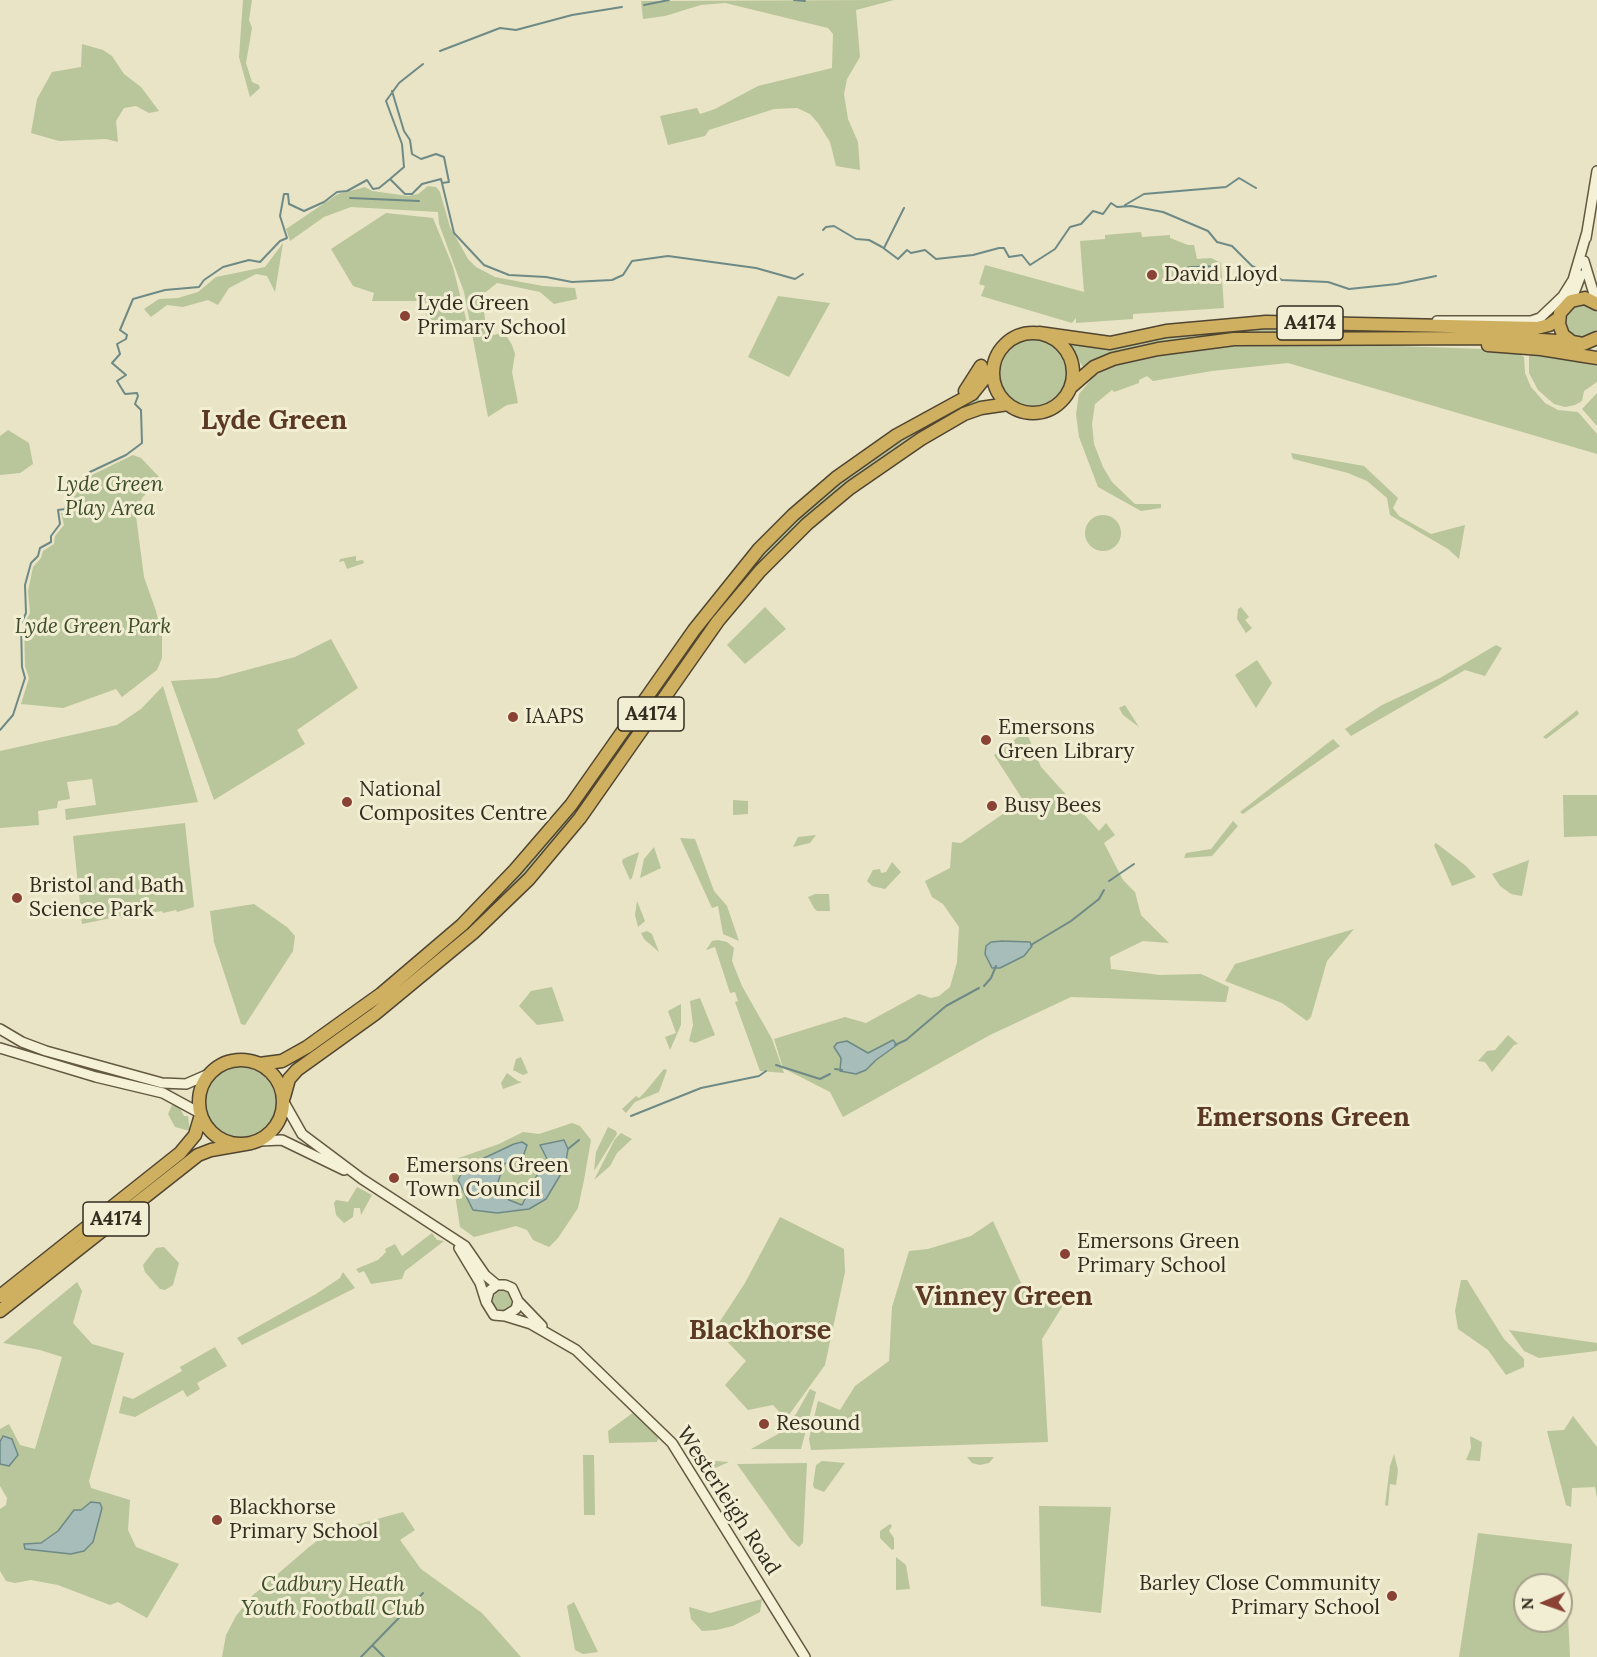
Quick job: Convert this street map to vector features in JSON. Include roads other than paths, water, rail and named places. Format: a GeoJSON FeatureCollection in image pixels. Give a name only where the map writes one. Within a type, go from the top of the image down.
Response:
{"type":"FeatureCollection","features":[{"type":"Feature","properties":{"kind":"highway"},"geometry":{"type":"LineString","coordinates":[[1596,340],[1583,344],[1572,342],[1563,334],[1559,318],[1563,308],[1571,301],[1585,298],[1597,304]]}},
{"type":"Feature","properties":{"kind":"highway","name":"A4174"},"geometry":{"type":"LineString","coordinates":[[0,1296],[180,1153],[195,1135],[200,1090],[209,1074],[230,1061],[244,1060],[259,1064],[282,1061],[307,1047],[381,994],[462,925],[515,870],[571,805],[694,630],[759,549],[793,514],[836,478],[897,435],[972,394],[987,367],[1010,340],[1029,333],[1039,333],[1110,343],[1166,332],[1266,322],[1537,328],[1549,325],[1559,318]]}},
{"type":"Feature","properties":{"kind":"highway"},"geometry":{"type":"LineString","coordinates":[[1039,333],[1058,342],[1065,349],[1072,366],[1071,387]]}},
{"type":"Feature","properties":{"kind":"highway"},"geometry":{"type":"LineString","coordinates":[[1334,338],[1540,349],[1597,358]]}},
{"type":"Feature","properties":{"kind":"highway","name":"A4174"},"geometry":{"type":"LineString","coordinates":[[0,1311],[198,1155],[211,1150],[255,1142],[275,1128],[282,1118],[289,1079],[297,1070],[375,1014],[472,933],[529,879],[580,818],[718,621],[760,571],[807,524],[850,488],[921,439],[964,414],[981,408],[1008,405],[1026,412],[1042,412],[1056,406],[1065,398],[1071,387],[1102,363],[1158,349],[1234,339],[1511,338],[1572,342]]}},
{"type":"Feature","properties":{"kind":"highway"},"geometry":{"type":"LineString","coordinates":[[987,367],[997,390],[1008,405]]}},
{"type":"Feature","properties":{"kind":"highway"},"geometry":{"type":"LineString","coordinates":[[259,1064],[277,1082],[284,1101]]}},
{"type":"Feature","properties":{"kind":"highway"},"geometry":{"type":"LineString","coordinates":[[199,1115],[219,1136],[234,1143],[255,1142]]}},
{"type":"Feature","properties":{"kind":"street"},"geometry":{"type":"LineString","coordinates":[[1571,301],[1584,261],[1597,171]]}},
{"type":"Feature","properties":{"kind":"street"},"geometry":{"type":"LineString","coordinates":[[1397,325],[1452,320],[1531,321],[1540,318],[1563,296],[1573,280],[1587,232]]}},
{"type":"Feature","properties":{"kind":"street"},"geometry":{"type":"LineString","coordinates":[[1584,261],[1597,304]]}},
{"type":"Feature","properties":{"kind":"street"},"geometry":{"type":"LineString","coordinates":[[0,1029],[22,1042],[46,1051],[162,1083],[186,1084],[209,1074]]}},
{"type":"Feature","properties":{"kind":"street"},"geometry":{"type":"LineString","coordinates":[[0,1048],[96,1077],[163,1093],[199,1115]]}},
{"type":"Feature","properties":{"kind":"street"},"geometry":{"type":"LineString","coordinates":[[284,1101],[302,1134],[362,1179],[442,1230],[472,1254],[485,1275],[497,1285],[512,1288],[518,1301],[516,1308],[505,1316],[494,1315],[463,1252],[442,1230]]}},
{"type":"Feature","properties":{"kind":"street"},"geometry":{"type":"LineString","coordinates":[[255,1142],[282,1140],[362,1179]]}},
{"type":"Feature","properties":{"kind":"street"},"geometry":{"type":"LineString","coordinates":[[471,1266],[472,1254]]}},
{"type":"Feature","properties":{"kind":"street"},"geometry":{"type":"LineString","coordinates":[[486,1302],[489,1291],[497,1285]]}},
{"type":"Feature","properties":{"kind":"street","name":"Westerleigh Road"},"geometry":{"type":"LineString","coordinates":[[518,1301],[549,1333]]}},
{"type":"Feature","properties":{"kind":"street","name":"Westerleigh Road"},"geometry":{"type":"LineString","coordinates":[[505,1316],[523,1321],[549,1333],[583,1357],[672,1443],[805,1657]]}},
{"type":"Feature","properties":{"kind":"water"},"geometry":{"type":"Polygon","coordinates":[[[1213,266],[1214,274],[1189,276],[1188,267],[1213,266]]]}},
{"type":"Feature","properties":{"kind":"water"},"geometry":{"type":"Polygon","coordinates":[[[991,942],[1030,942],[1032,946],[1024,956],[1000,968],[992,968],[985,954],[986,946],[991,942]]]}},
{"type":"Feature","properties":{"kind":"water"},"geometry":{"type":"Polygon","coordinates":[[[893,1040],[897,1045],[866,1070],[856,1074],[840,1071],[841,1058],[834,1047],[837,1043],[847,1041],[868,1053],[893,1040]]]}},
{"type":"Feature","properties":{"kind":"water"},"geometry":{"type":"Polygon","coordinates":[[[564,1140],[568,1149],[565,1167],[546,1199],[529,1209],[497,1213],[473,1210],[458,1180],[465,1167],[514,1144],[522,1142],[527,1145],[523,1157],[504,1164],[498,1182],[509,1200],[522,1205],[539,1171],[548,1161],[540,1145],[564,1140]]]}},
{"type":"Feature","properties":{"kind":"water"},"geometry":{"type":"Polygon","coordinates":[[[3,1436],[12,1439],[18,1455],[9,1466],[0,1464],[0,1442],[3,1436]]]}},
{"type":"Feature","properties":{"kind":"water"},"geometry":{"type":"Polygon","coordinates":[[[91,1502],[100,1503],[102,1508],[93,1542],[84,1551],[71,1554],[25,1549],[24,1544],[41,1543],[58,1531],[74,1510],[81,1510],[91,1502]]]}},
{"type":"Feature","properties":{"kind":"waterway"},"geometry":{"type":"LineString","coordinates":[[644,5],[669,0]]}},
{"type":"Feature","properties":{"kind":"waterway"},"geometry":{"type":"LineString","coordinates":[[794,0],[805,1]]}},
{"type":"Feature","properties":{"kind":"waterway"},"geometry":{"type":"LineString","coordinates":[[440,51],[500,28],[516,30],[572,15],[622,7]]}},
{"type":"Feature","properties":{"kind":"waterway"},"geometry":{"type":"LineString","coordinates":[[390,179],[404,167],[402,144],[386,101],[399,83],[423,64]]}},
{"type":"Feature","properties":{"kind":"waterway"},"geometry":{"type":"LineString","coordinates":[[392,91],[404,131],[410,140],[412,154],[421,159],[436,154],[444,157],[449,182],[442,183]]}},
{"type":"Feature","properties":{"kind":"waterway"},"geometry":{"type":"LineString","coordinates":[[1125,205],[1144,194],[1226,187],[1239,178],[1256,188]]}},
{"type":"Feature","properties":{"kind":"waterway"},"geometry":{"type":"LineString","coordinates":[[0,730],[13,715],[25,678],[22,667],[21,624],[26,613],[25,585],[31,563],[38,556],[40,548],[51,542],[51,536],[60,524],[58,510],[65,509],[68,497],[78,484],[90,472],[126,455],[142,443],[141,410],[135,404],[137,393],[125,394],[117,381],[126,375],[112,363],[120,354],[117,344],[126,339],[127,335],[120,330],[133,299],[165,290],[199,287],[204,280],[223,267],[249,260],[260,262],[280,241],[287,238],[280,216],[284,194],[288,194],[289,204],[304,211],[324,202],[337,192],[347,191],[367,180],[373,189],[379,188],[390,179],[405,194],[412,194],[422,184],[441,179],[454,233],[484,265],[509,275],[546,277],[572,282],[612,280],[623,275],[632,261],[668,256],[756,268],[795,279],[803,274]]}},
{"type":"Feature","properties":{"kind":"waterway"},"geometry":{"type":"LineString","coordinates":[[350,198],[419,201]]}},
{"type":"Feature","properties":{"kind":"waterway"},"geometry":{"type":"LineString","coordinates":[[823,230],[834,226],[856,239],[869,240],[898,259],[907,250],[911,253],[925,250],[936,259],[973,255],[1004,248],[1009,257],[1022,255],[1030,265],[1055,249],[1070,227],[1081,224],[1093,211],[1103,214],[1111,203],[1117,207],[1131,206],[1163,212],[1208,231],[1217,242],[1232,246],[1252,266],[1282,280],[1328,282],[1349,289],[1397,284],[1436,276]]}},
{"type":"Feature","properties":{"kind":"waterway"},"geometry":{"type":"LineString","coordinates":[[884,248],[904,208]]}},
{"type":"Feature","properties":{"kind":"waterway"},"geometry":{"type":"LineString","coordinates":[[1109,881],[1134,864]]}},
{"type":"Feature","properties":{"kind":"waterway"},"geometry":{"type":"LineString","coordinates":[[1031,945],[1071,921],[1099,899],[1104,890]]}},
{"type":"Feature","properties":{"kind":"waterway"},"geometry":{"type":"LineString","coordinates":[[984,986],[991,978],[996,966]]}},
{"type":"Feature","properties":{"kind":"waterway"},"geometry":{"type":"LineString","coordinates":[[895,1045],[906,1040],[946,1006],[979,988]]}},
{"type":"Feature","properties":{"kind":"waterway"},"geometry":{"type":"LineString","coordinates":[[776,1065],[820,1079],[830,1074]]}},
{"type":"Feature","properties":{"kind":"waterway"},"geometry":{"type":"LineString","coordinates":[[835,1069],[842,1070]]}},
{"type":"Feature","properties":{"kind":"waterway"},"geometry":{"type":"LineString","coordinates":[[631,1116],[701,1088],[759,1076],[766,1071]]}},
{"type":"Feature","properties":{"kind":"waterway"},"geometry":{"type":"LineString","coordinates":[[568,1149],[579,1140]]}},
{"type":"Feature","properties":{"kind":"waterway"},"geometry":{"type":"LineString","coordinates":[[361,1657],[423,1593]]}},
{"type":"Feature","properties":{"kind":"waterway"},"geometry":{"type":"LineString","coordinates":[[373,1646],[384,1657]]}},
{"type":"Feature","properties":{"kind":"place","name":"David Lloyd"},"geometry":{"type":"Point","coordinates":[1152,275]}},
{"type":"Feature","properties":{"kind":"place","name":"Lyde Green Primary School"},"geometry":{"type":"Point","coordinates":[405,316]}},
{"type":"Feature","properties":{"kind":"place","name":"IAAPS"},"geometry":{"type":"Point","coordinates":[513,717]}},
{"type":"Feature","properties":{"kind":"place","name":"Emersons Green Library"},"geometry":{"type":"Point","coordinates":[986,740]}},
{"type":"Feature","properties":{"kind":"place","name":"National Composites Centre"},"geometry":{"type":"Point","coordinates":[347,802]}},
{"type":"Feature","properties":{"kind":"place","name":"Busy Bees"},"geometry":{"type":"Point","coordinates":[992,806]}},
{"type":"Feature","properties":{"kind":"place","name":"Bristol and Bath Science Park"},"geometry":{"type":"Point","coordinates":[17,898]}},
{"type":"Feature","properties":{"kind":"place","name":"Emersons Green Town Council"},"geometry":{"type":"Point","coordinates":[394,1178]}},
{"type":"Feature","properties":{"kind":"place","name":"Emersons Green Primary School"},"geometry":{"type":"Point","coordinates":[1065,1254]}},
{"type":"Feature","properties":{"kind":"place","name":"Resound"},"geometry":{"type":"Point","coordinates":[764,1424]}},
{"type":"Feature","properties":{"kind":"place","name":"Blackhorse Primary School"},"geometry":{"type":"Point","coordinates":[217,1520]}},
{"type":"Feature","properties":{"kind":"place","name":"Barley Close Community Primary School"},"geometry":{"type":"Point","coordinates":[1392,1596]}},
{"type":"Feature","properties":{"kind":"district","name":"Lyde Green"},"geometry":{"type":"Point","coordinates":[274,421]}},
{"type":"Feature","properties":{"kind":"district","name":"Emersons Green"},"geometry":{"type":"Point","coordinates":[1303,1118]}},
{"type":"Feature","properties":{"kind":"district","name":"Vinney Green"},"geometry":{"type":"Point","coordinates":[1004,1297]}},
{"type":"Feature","properties":{"kind":"district","name":"Blackhorse"},"geometry":{"type":"Point","coordinates":[760,1331]}},
{"type":"Feature","properties":{"kind":"park label","name":"Lyde Green Play Area"},"geometry":{"type":"Point","coordinates":[110,497]}},
{"type":"Feature","properties":{"kind":"park label","name":"Lyde Green Park"},"geometry":{"type":"Point","coordinates":[93,627]}},
{"type":"Feature","properties":{"kind":"park label","name":"Cadbury Heath Youth Football Club"},"geometry":{"type":"Point","coordinates":[333,1597]}}]}
